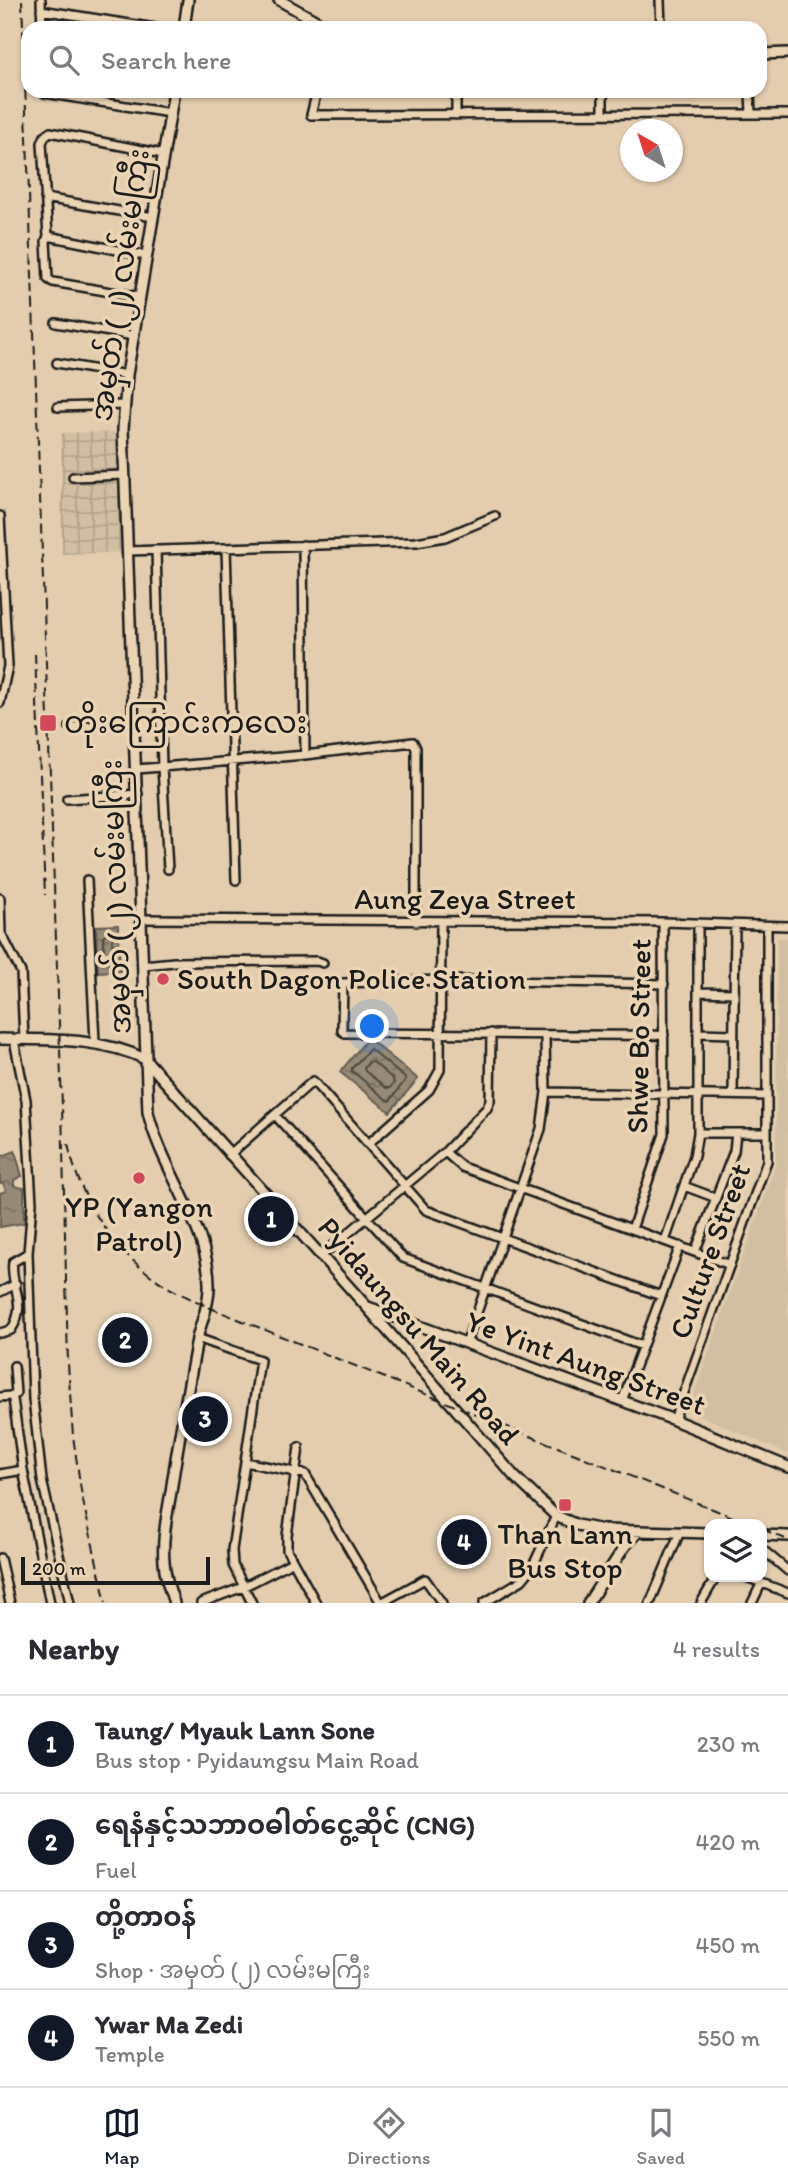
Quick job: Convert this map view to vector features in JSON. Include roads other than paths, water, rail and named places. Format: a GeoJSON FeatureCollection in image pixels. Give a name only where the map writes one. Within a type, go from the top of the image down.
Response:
{"type":"FeatureCollection","features":[{"type":"Feature","properties":{"kind":"main road"},"geometry":{"type":"LineString","coordinates":[[185,21],[188,0]]}},
{"type":"Feature","properties":{"kind":"main road"},"geometry":{"type":"LineString","coordinates":[[279,0],[316,21]]}},
{"type":"Feature","properties":{"kind":"main road"},"geometry":{"type":"LineString","coordinates":[[767,54],[788,53]]}},
{"type":"Feature","properties":{"kind":"main road","name":"အမှတ် (၂) လမ်းမကြီး"},"geometry":{"type":"LineString","coordinates":[[173,98],[127,375],[124,475],[138,794],[146,1097],[157,1143],[202,1244],[210,1286],[208,1307],[197,1338],[178,1440],[164,1536],[166,1580],[174,1603]]}},
{"type":"Feature","properties":{"kind":"main road"},"geometry":{"type":"LineString","coordinates":[[0,1039],[95,1042],[113,1045],[145,1059]]}},
{"type":"Feature","properties":{"kind":"main road","name":"Pyidaungsu Main Road"},"geometry":{"type":"LineString","coordinates":[[145,1059],[170,1084],[229,1155],[366,1306],[514,1476],[556,1516],[577,1525],[603,1530],[704,1533]]}},
{"type":"Feature","properties":{"kind":"main road"},"geometry":{"type":"LineString","coordinates":[[146,1097],[156,1085],[170,1084]]}},
{"type":"Feature","properties":{"kind":"main road","name":"Ye Yint Aung Street"},"geometry":{"type":"LineString","coordinates":[[366,1306],[674,1420],[788,1467]]}},
{"type":"Feature","properties":{"kind":"main road"},"geometry":{"type":"LineString","coordinates":[[588,1603],[625,1546],[639,1531]]}},
{"type":"Feature","properties":{"kind":"main road"},"geometry":{"type":"LineString","coordinates":[[767,1535],[788,1536]]}},
{"type":"Feature","properties":{"kind":"street"},"geometry":{"type":"LineString","coordinates":[[41,0],[42,21]]}},
{"type":"Feature","properties":{"kind":"street"},"geometry":{"type":"LineString","coordinates":[[660,0],[661,21]]}},
{"type":"Feature","properties":{"kind":"street"},"geometry":{"type":"LineString","coordinates":[[41,10],[111,21]]}},
{"type":"Feature","properties":{"kind":"street"},"geometry":{"type":"LineString","coordinates":[[76,98],[170,113]]}},
{"type":"Feature","properties":{"kind":"street"},"geometry":{"type":"LineString","coordinates":[[315,98],[311,115],[788,114]]}},
{"type":"Feature","properties":{"kind":"street"},"geometry":{"type":"LineString","coordinates":[[456,98],[456,115]]}},
{"type":"Feature","properties":{"kind":"street"},"geometry":{"type":"LineString","coordinates":[[603,98],[603,114]]}},
{"type":"Feature","properties":{"kind":"street"},"geometry":{"type":"LineString","coordinates":[[750,98],[751,114]]}},
{"type":"Feature","properties":{"kind":"street"},"geometry":{"type":"LineString","coordinates":[[140,297],[50,280],[42,144],[50,132],[163,154]]}},
{"type":"Feature","properties":{"kind":"street"},"geometry":{"type":"LineString","coordinates":[[45,198],[153,218]]}},
{"type":"Feature","properties":{"kind":"street"},"geometry":{"type":"LineString","coordinates":[[48,236],[147,256]]}},
{"type":"Feature","properties":{"kind":"street"},"geometry":{"type":"LineString","coordinates":[[56,323],[134,336]]}},
{"type":"Feature","properties":{"kind":"street"},"geometry":{"type":"LineString","coordinates":[[57,363],[127,375]]}},
{"type":"Feature","properties":{"kind":"street"},"geometry":{"type":"LineString","coordinates":[[58,407],[125,405]]}},
{"type":"Feature","properties":{"kind":"street"},"geometry":{"type":"LineString","coordinates":[[74,477],[124,475]]}},
{"type":"Feature","properties":{"kind":"street"},"geometry":{"type":"LineString","coordinates":[[0,516],[8,666],[0,703]]}},
{"type":"Feature","properties":{"kind":"street"},"geometry":{"type":"LineString","coordinates":[[127,551],[416,542],[445,537],[495,516]]}},
{"type":"Feature","properties":{"kind":"street"},"geometry":{"type":"LineString","coordinates":[[303,545],[304,755]]}},
{"type":"Feature","properties":{"kind":"street"},"geometry":{"type":"LineString","coordinates":[[226,548],[236,880]]}},
{"type":"Feature","properties":{"kind":"street"},"geometry":{"type":"LineString","coordinates":[[156,550],[162,767],[168,869]]}},
{"type":"Feature","properties":{"kind":"street"},"geometry":{"type":"LineString","coordinates":[[71,727],[135,723]]}},
{"type":"Feature","properties":{"kind":"street"},"geometry":{"type":"LineString","coordinates":[[137,769],[304,755],[407,742],[415,744],[416,922]]}},
{"type":"Feature","properties":{"kind":"street"},"geometry":{"type":"LineString","coordinates":[[67,799],[138,794]]}},
{"type":"Feature","properties":{"kind":"street"},"geometry":{"type":"LineString","coordinates":[[87,880],[95,1042]]}},
{"type":"Feature","properties":{"kind":"street"},"geometry":{"type":"LineString","coordinates":[[0,898],[1,933],[21,972],[19,1039],[32,1203],[28,1253],[33,1399],[42,1480],[69,1603]]}},
{"type":"Feature","properties":{"kind":"street","name":"Aung Zeya Street"},"geometry":{"type":"LineString","coordinates":[[142,919],[663,922],[788,926]]}},
{"type":"Feature","properties":{"kind":"street"},"geometry":{"type":"LineString","coordinates":[[368,1144],[429,1090],[440,1070],[441,922]]}},
{"type":"Feature","properties":{"kind":"street","name":"Shwe Bo Street"},"geometry":{"type":"LineString","coordinates":[[632,1229],[664,1134],[663,922]]}},
{"type":"Feature","properties":{"kind":"street"},"geometry":{"type":"LineString","coordinates":[[665,1241],[694,1156],[698,1133],[698,923]]}},
{"type":"Feature","properties":{"kind":"street"},"geometry":{"type":"LineString","coordinates":[[733,1095],[735,925]]}},
{"type":"Feature","properties":{"kind":"street","name":"Culture Street"},"geometry":{"type":"LineString","coordinates":[[674,1420],[767,1161],[767,926]]}},
{"type":"Feature","properties":{"kind":"street"},"geometry":{"type":"LineString","coordinates":[[143,965],[174,962],[323,963]]}},
{"type":"Feature","properties":{"kind":"street"},"geometry":{"type":"LineString","coordinates":[[664,984],[442,980],[343,984],[342,1031],[545,1036],[664,1035]]}},
{"type":"Feature","properties":{"kind":"street"},"geometry":{"type":"LineString","coordinates":[[699,992],[734,993]]}},
{"type":"Feature","properties":{"kind":"street"},"geometry":{"type":"LineString","coordinates":[[321,1256],[445,1152],[489,1104],[491,1033]]}},
{"type":"Feature","properties":{"kind":"street"},"geometry":{"type":"LineString","coordinates":[[699,1033],[733,1034]]}},
{"type":"Feature","properties":{"kind":"street"},"geometry":{"type":"LineString","coordinates":[[466,1344],[541,1129],[545,1092],[545,1036]]}},
{"type":"Feature","properties":{"kind":"street"},"geometry":{"type":"LineString","coordinates":[[229,1155],[313,1081],[426,1210],[661,1296]]}},
{"type":"Feature","properties":{"kind":"street"},"geometry":{"type":"LineString","coordinates":[[545,1092],[767,1096]]}},
{"type":"Feature","properties":{"kind":"street"},"geometry":{"type":"LineString","coordinates":[[275,1115],[403,1258],[642,1346]]}},
{"type":"Feature","properties":{"kind":"street"},"geometry":{"type":"LineString","coordinates":[[698,1133],[767,1133]]}},
{"type":"Feature","properties":{"kind":"street"},"geometry":{"type":"LineString","coordinates":[[695,1252],[734,1151],[736,1133]]}},
{"type":"Feature","properties":{"kind":"street"},"geometry":{"type":"LineString","coordinates":[[445,1152],[462,1167],[520,1190],[730,1265]]}},
{"type":"Feature","properties":{"kind":"street"},"geometry":{"type":"LineString","coordinates":[[684,1186],[716,1198]]}},
{"type":"Feature","properties":{"kind":"street"},"geometry":{"type":"LineString","coordinates":[[621,1401],[680,1246]]}},
{"type":"Feature","properties":{"kind":"street"},"geometry":{"type":"LineString","coordinates":[[0,1333],[11,1331],[17,1322],[13,1262],[28,1253]]}},
{"type":"Feature","properties":{"kind":"street"},"geometry":{"type":"LineString","coordinates":[[0,1292],[16,1284]]}},
{"type":"Feature","properties":{"kind":"street"},"geometry":{"type":"LineString","coordinates":[[197,1338],[260,1360],[232,1550],[233,1565],[252,1603]]}},
{"type":"Feature","properties":{"kind":"street"},"geometry":{"type":"LineString","coordinates":[[0,1397],[12,1397],[16,1394],[14,1366]]}},
{"type":"Feature","properties":{"kind":"street"},"geometry":{"type":"LineString","coordinates":[[12,1397],[23,1469],[50,1603]]}},
{"type":"Feature","properties":{"kind":"street"},"geometry":{"type":"LineString","coordinates":[[299,1447],[286,1536],[287,1550],[316,1603]]}},
{"type":"Feature","properties":{"kind":"street"},"geometry":{"type":"LineString","coordinates":[[245,1462],[305,1474],[381,1603],[425,1579],[442,1603]]}},
{"type":"Feature","properties":{"kind":"street"},"geometry":{"type":"LineString","coordinates":[[0,1474],[23,1469]]}},
{"type":"Feature","properties":{"kind":"street"},"geometry":{"type":"LineString","coordinates":[[484,1603],[522,1580],[532,1568],[556,1516]]}},
{"type":"Feature","properties":{"kind":"street"},"geometry":{"type":"LineString","coordinates":[[650,1603],[680,1532]]}},
{"type":"Feature","properties":{"kind":"street"},"geometry":{"type":"LineString","coordinates":[[767,1553],[788,1571]]}},
{"type":"Feature","properties":{"kind":"street"},"geometry":{"type":"LineString","coordinates":[[0,1559],[10,1603]]}},
{"type":"Feature","properties":{"kind":"street"},"geometry":{"type":"LineString","coordinates":[[201,1603],[243,1587],[292,1562]]}},
{"type":"Feature","properties":{"kind":"street"},"geometry":{"type":"LineString","coordinates":[[701,1603],[713,1582]]}},
{"type":"Feature","properties":{"kind":"street"},"geometry":{"type":"LineString","coordinates":[[757,1582],[788,1593]]}},
{"type":"Feature","properties":{"kind":"street"},"geometry":{"type":"LineString","coordinates":[[752,1603],[761,1584]]}},
{"type":"Feature","properties":{"kind":"water"},"geometry":{"type":"Polygon","coordinates":[[[118,925],[120,971],[98,972],[96,926],[118,925]]]}},
{"type":"Feature","properties":{"kind":"water"},"geometry":{"type":"Polygon","coordinates":[[[368,1038],[418,1079],[390,1112],[340,1072],[368,1038]]]}},
{"type":"Feature","properties":{"kind":"water"},"geometry":{"type":"Polygon","coordinates":[[[15,1151],[22,1176],[14,1180],[14,1186],[24,1188],[24,1223],[0,1227],[0,1193],[6,1191],[3,1183],[0,1184],[0,1157],[15,1151]]]}},
{"type":"Feature","properties":{"kind":"railway"},"geometry":{"type":"LineString","coordinates":[[22,0],[23,21]]}},
{"type":"Feature","properties":{"kind":"railway"},"geometry":{"type":"LineString","coordinates":[[26,98],[62,1106],[68,1364],[73,1436],[82,1497],[106,1603]]}},
{"type":"Feature","properties":{"kind":"railway"},"geometry":{"type":"LineString","coordinates":[[35,654],[45,895]]}},
{"type":"Feature","properties":{"kind":"railway"},"geometry":{"type":"LineString","coordinates":[[68,1144],[82,1187],[103,1226],[132,1259],[173,1290],[208,1307],[738,1519]]}},
{"type":"Feature","properties":{"kind":"railway"},"geometry":{"type":"LineString","coordinates":[[767,1531],[788,1540]]}},
{"type":"Feature","properties":{"kind":"place","name":"တိုးကြောင်းကလေး"},"geometry":{"type":"Point","coordinates":[48,723]}},
{"type":"Feature","properties":{"kind":"place","name":"South Dagon Police Station"},"geometry":{"type":"Point","coordinates":[163,979]}},
{"type":"Feature","properties":{"kind":"place","name":"YP (Yangon Patrol)"},"geometry":{"type":"Point","coordinates":[139,1178]}},
{"type":"Feature","properties":{"kind":"place","name":"Taung/ Myauk Lann Sone"},"geometry":{"type":"Point","coordinates":[271,1219]}},
{"type":"Feature","properties":{"kind":"place","name":"ရေနံနှင့်သဘာဝဓါတ်ငွေ့ဆိုင် (CNG)"},"geometry":{"type":"Point","coordinates":[125,1340]}},
{"type":"Feature","properties":{"kind":"place","name":"တို့တာဝန်"},"geometry":{"type":"Point","coordinates":[205,1419]}},
{"type":"Feature","properties":{"kind":"place","name":"Than Lann Bus Stop"},"geometry":{"type":"Point","coordinates":[565,1505]}},
{"type":"Feature","properties":{"kind":"place","name":"Ywar Ma Zedi"},"geometry":{"type":"Point","coordinates":[464,1542]}}]}
